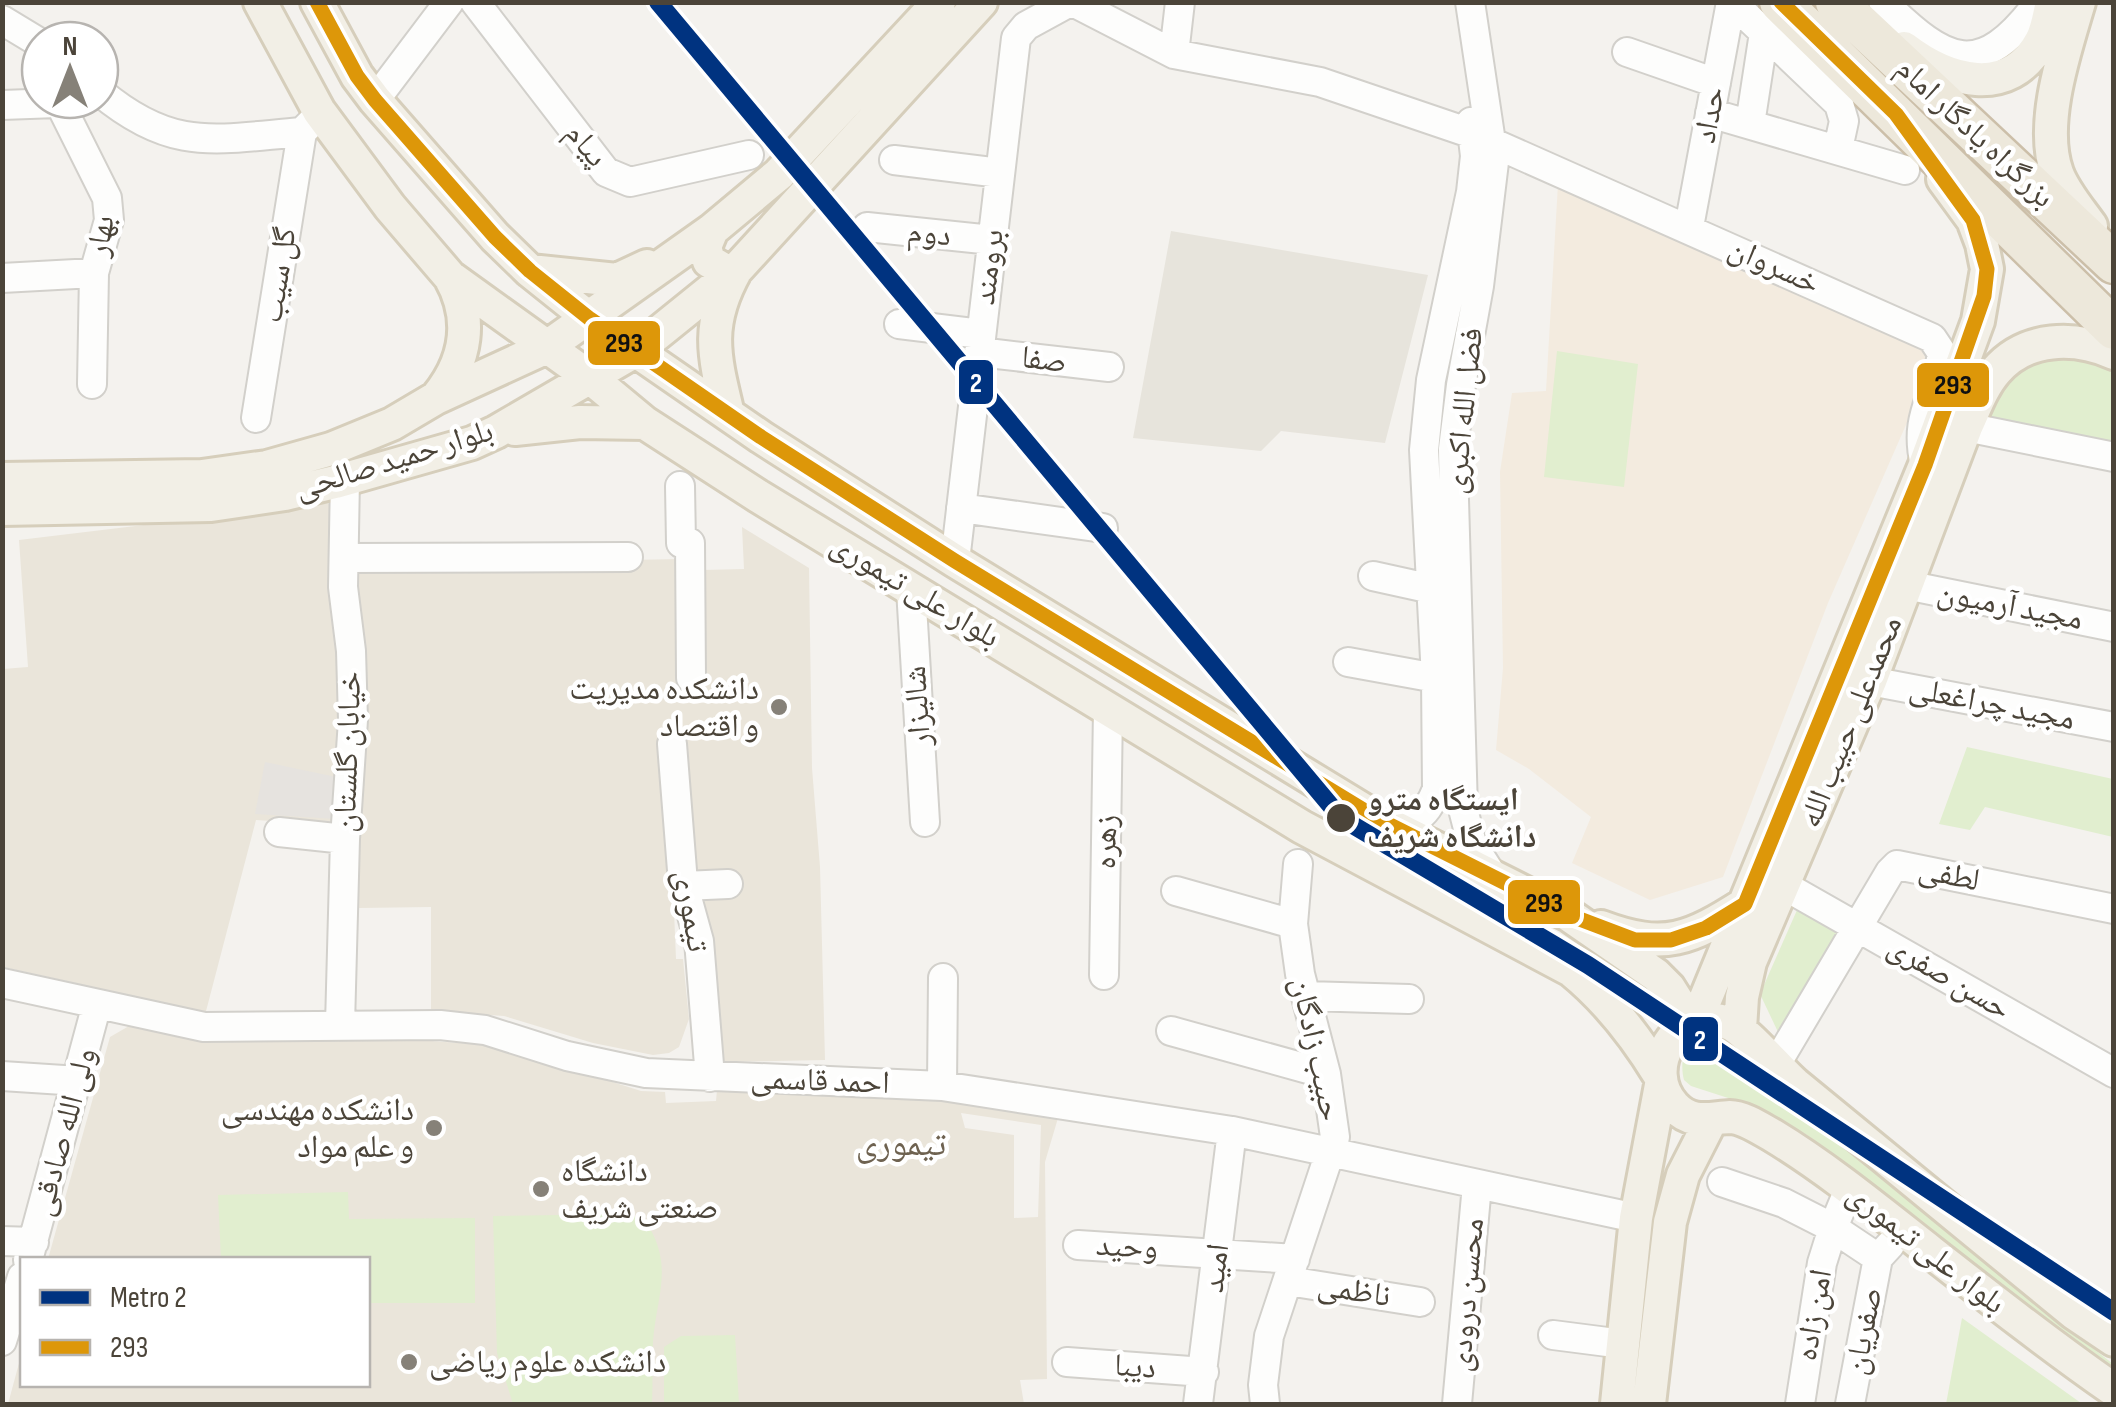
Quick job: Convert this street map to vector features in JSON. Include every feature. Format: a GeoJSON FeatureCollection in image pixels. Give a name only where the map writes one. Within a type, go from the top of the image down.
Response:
{"type":"FeatureCollection","features":[{"type":"Feature","properties":{"kind":"highway","name":"بزرگراه یادگار امام"},"geometry":{"type":"LineString","coordinates":[[1836,2],[2114,261]]}},
{"type":"Feature","properties":{"kind":"highway","name":"بزرگراه یادگار امام"},"geometry":{"type":"LineString","coordinates":[[1772,18],[1896,114],[2114,330]]}},
{"type":"Feature","properties":{"kind":"main road","name":"بلوار علی تیموری"},"geometry":{"type":"LineString","coordinates":[[260,2],[310,121],[450,276],[690,454],[1302,827],[1571,970],[1601,994],[1638,1040],[1672,1105],[1684,1114],[1722,1119],[1771,1135],[1904,1231],[2048,1344],[2100,1391]]}},
{"type":"Feature","properties":{"kind":"main road","name":"بلوار علی تیموری"},"geometry":{"type":"LineString","coordinates":[[317,2],[357,76],[375,100],[495,237],[590,319],[954,561],[1378,819],[1569,915],[1656,976],[1694,1022]]}},
{"type":"Feature","properties":{"kind":"main road","name":"بلوار حمید صالحی"},"geometry":{"type":"LineString","coordinates":[[2,479],[202,476],[267,467],[331,450],[412,415],[436,398],[547,346],[712,230],[779,174],[939,2]]}},
{"type":"Feature","properties":{"kind":"main road","name":"بلوار حمید صالحی"},"geometry":{"type":"LineString","coordinates":[[2,509],[211,505],[285,494],[484,437],[637,350],[736,270],[981,2]]}},
{"type":"Feature","properties":{"kind":"main road"},"geometry":{"type":"LineString","coordinates":[[1845,2],[1928,66],[1948,76],[1973,80],[1995,78],[2028,59],[2042,40],[2052,2]]}},
{"type":"Feature","properties":{"kind":"main road"},"geometry":{"type":"LineString","coordinates":[[2079,2],[2055,99],[2054,157],[2068,192],[2114,261]]}},
{"type":"Feature","properties":{"kind":"main road","name":"محمدعلی حبیب الله"},"geometry":{"type":"LineString","coordinates":[[1758,1048],[1742,996],[1750,962],[1870,681],[1925,465],[1978,321],[1987,268],[1973,220],[1896,114]]}},
{"type":"Feature","properties":{"kind":"main road"},"geometry":{"type":"LineString","coordinates":[[690,454],[675,435],[682,414],[703,407],[728,414],[715,362],[713,326],[736,270],[724,270],[709,261],[704,247],[712,230]]}},
{"type":"Feature","properties":{"kind":"main road"},"geometry":{"type":"LineString","coordinates":[[530,271],[618,280],[712,230]]}},
{"type":"Feature","properties":{"kind":"main road"},"geometry":{"type":"LineString","coordinates":[[450,276],[488,282],[500,278],[506,268],[504,252],[495,237]]}},
{"type":"Feature","properties":{"kind":"main road"},"geometry":{"type":"LineString","coordinates":[[436,398],[460,362],[465,340],[462,297],[450,276]]}},
{"type":"Feature","properties":{"kind":"main road","name":"محمدعلی حبیب الله"},"geometry":{"type":"LineString","coordinates":[[1660,1080],[1660,1059],[1667,1044],[1694,1022],[1891,600],[1985,387],[1999,368],[2040,344],[2067,340],[2114,353]]}},
{"type":"Feature","properties":{"kind":"main road"},"geometry":{"type":"LineString","coordinates":[[436,398],[468,395],[481,402],[484,437],[580,422],[645,423]]}},
{"type":"Feature","properties":{"kind":"main road"},"geometry":{"type":"LineString","coordinates":[[1569,915],[1635,940],[1671,940],[1706,928],[1746,904]]}},
{"type":"Feature","properties":{"kind":"main road"},"geometry":{"type":"LineString","coordinates":[[1694,1022],[1711,1020],[1758,1048]]}},
{"type":"Feature","properties":{"kind":"main road","name":"بلوار علی تیموری"},"geometry":{"type":"LineString","coordinates":[[1758,1048],[2074,1313],[2114,1340]]}},
{"type":"Feature","properties":{"kind":"main road"},"geometry":{"type":"LineString","coordinates":[[1617,1404],[1636,1218],[1660,1080]]}},
{"type":"Feature","properties":{"kind":"main road"},"geometry":{"type":"LineString","coordinates":[[1650,1404],[1677,1190],[1722,1119]]}},
{"type":"Feature","properties":{"kind":"main road"},"geometry":{"type":"LineString","coordinates":[[1625,1327],[1660,1315]]}},
{"type":"Feature","properties":{"kind":"street"},"geometry":{"type":"LineString","coordinates":[[375,100],[449,2]]}},
{"type":"Feature","properties":{"kind":"street","name":"پیام"},"geometry":{"type":"LineString","coordinates":[[475,2],[606,172],[630,182],[749,155]]}},
{"type":"Feature","properties":{"kind":"street","name":"خسروان"},"geometry":{"type":"LineString","coordinates":[[1071,2],[1174,54],[1320,82],[1482,139],[1689,227],[1937,342],[1941,360],[1920,434],[1925,465]]}},
{"type":"Feature","properties":{"kind":"street","name":"برومند"},"geometry":{"type":"LineString","coordinates":[[954,561],[1016,38],[1026,26],[1071,2]]}},
{"type":"Feature","properties":{"kind":"street"},"geometry":{"type":"LineString","coordinates":[[1174,54],[1180,2]]}},
{"type":"Feature","properties":{"kind":"street","name":"فضل الله اکبری"},"geometry":{"type":"LineString","coordinates":[[1451,2],[1482,139]]}},
{"type":"Feature","properties":{"kind":"street","name":"فضل الله اکبری"},"geometry":{"type":"LineString","coordinates":[[1450,787],[1440,500],[1424,450],[1431,380],[1471,192],[1475,156],[1482,139],[1470,2]]}},
{"type":"Feature","properties":{"kind":"street","name":"حداد"},"geometry":{"type":"LineString","coordinates":[[1689,227],[1732,2],[1772,18],[1842,108],[1838,149]]}},
{"type":"Feature","properties":{"kind":"street"},"geometry":{"type":"LineString","coordinates":[[1883,2],[1932,47],[1950,54],[1973,54],[1994,50],[2039,2]]}},
{"type":"Feature","properties":{"kind":"street"},"geometry":{"type":"LineString","coordinates":[[1750,124],[1772,18]]}},
{"type":"Feature","properties":{"kind":"street"},"geometry":{"type":"LineString","coordinates":[[1627,52],[1716,83]]}},
{"type":"Feature","properties":{"kind":"street"},"geometry":{"type":"LineString","coordinates":[[120,107],[186,139],[210,140],[310,121]]}},
{"type":"Feature","properties":{"kind":"street"},"geometry":{"type":"LineString","coordinates":[[1710,113],[1905,170]]}},
{"type":"Feature","properties":{"kind":"street","name":"بهار"},"geometry":{"type":"LineString","coordinates":[[66,120],[107,198],[109,220],[94,274],[92,384]]}},
{"type":"Feature","properties":{"kind":"street","name":"گل سیب"},"geometry":{"type":"LineString","coordinates":[[256,418],[310,121]]}},
{"type":"Feature","properties":{"kind":"street"},"geometry":{"type":"LineString","coordinates":[[894,160],[1000,173]]}},
{"type":"Feature","properties":{"kind":"street","name":"دوم"},"geometry":{"type":"LineString","coordinates":[[867,228],[992,240]]}},
{"type":"Feature","properties":{"kind":"street"},"geometry":{"type":"LineString","coordinates":[[2,278],[94,274]]}},
{"type":"Feature","properties":{"kind":"street","name":"صفا"},"geometry":{"type":"LineString","coordinates":[[900,324],[1109,367]]}},
{"type":"Feature","properties":{"kind":"street"},"geometry":{"type":"LineString","coordinates":[[1966,427],[2114,457]]}},
{"type":"Feature","properties":{"kind":"street","name":"خیابان گلستان"},"geometry":{"type":"LineString","coordinates":[[340,1026],[353,720],[351,651],[343,587],[346,479]]}},
{"type":"Feature","properties":{"kind":"street"},"geometry":{"type":"LineString","coordinates":[[680,486],[681,543],[690,543],[690,678]]}},
{"type":"Feature","properties":{"kind":"street","name":"فضل الله اکبری"},"geometry":{"type":"LineString","coordinates":[[1440,500],[1432,589],[1436,678],[1450,787],[1463,809],[1472,844],[1492,875]]}},
{"type":"Feature","properties":{"kind":"street"},"geometry":{"type":"LineString","coordinates":[[961,508],[1103,528]]}},
{"type":"Feature","properties":{"kind":"street"},"geometry":{"type":"LineString","coordinates":[[345,558],[628,557]]}},
{"type":"Feature","properties":{"kind":"street"},"geometry":{"type":"LineString","coordinates":[[1372,576],[1432,589]]}},
{"type":"Feature","properties":{"kind":"street","name":"شالیزار"},"geometry":{"type":"LineString","coordinates":[[911,589],[926,822]]}},
{"type":"Feature","properties":{"kind":"street","name":"مجید آرمیون"},"geometry":{"type":"LineString","coordinates":[[1891,600],[2114,627]]}},
{"type":"Feature","properties":{"kind":"street"},"geometry":{"type":"LineString","coordinates":[[1348,662],[1436,678]]}},
{"type":"Feature","properties":{"kind":"street","name":"مجید چراغعلی"},"geometry":{"type":"LineString","coordinates":[[1870,681],[2114,727]]}},
{"type":"Feature","properties":{"kind":"street","name":"زهره"},"geometry":{"type":"LineString","coordinates":[[1104,975],[1108,709]]}},
{"type":"Feature","properties":{"kind":"street","name":"تیموری"},"geometry":{"type":"LineString","coordinates":[[672,744],[684,886],[699,941],[710,1077]]}},
{"type":"Feature","properties":{"kind":"street"},"geometry":{"type":"LineString","coordinates":[[1378,819],[1409,822],[1450,787]]}},
{"type":"Feature","properties":{"kind":"street"},"geometry":{"type":"LineString","coordinates":[[279,832],[345,839]]}},
{"type":"Feature","properties":{"kind":"street","name":"حبیب زادگان"},"geometry":{"type":"LineString","coordinates":[[1266,1404],[1263,1385],[1269,1336],[1332,1154],[1335,1127],[1293,924],[1298,864]]}},
{"type":"Feature","properties":{"kind":"street","name":"لطفی"},"geometry":{"type":"LineString","coordinates":[[1758,1048],[1859,926],[1897,866],[2114,910]]}},
{"type":"Feature","properties":{"kind":"street"},"geometry":{"type":"LineString","coordinates":[[684,886],[728,884]]}},
{"type":"Feature","properties":{"kind":"street","name":"حسن صفری"},"geometry":{"type":"LineString","coordinates":[[1783,885],[2112,1069]]}},
{"type":"Feature","properties":{"kind":"street"},"geometry":{"type":"LineString","coordinates":[[1176,891],[1293,924]]}},
{"type":"Feature","properties":{"kind":"street"},"geometry":{"type":"LineString","coordinates":[[942,1086],[943,978]]}},
{"type":"Feature","properties":{"kind":"street","name":"احمد قاسمی"},"geometry":{"type":"LineString","coordinates":[[2,983],[216,1028],[440,1026],[485,1030],[566,1056],[646,1073],[942,1086],[1232,1132],[1636,1218]]}},
{"type":"Feature","properties":{"kind":"street"},"geometry":{"type":"LineString","coordinates":[[1306,996],[1409,999]]}},
{"type":"Feature","properties":{"kind":"street","name":"ولی الله صادقی"},"geometry":{"type":"LineString","coordinates":[[31,1251],[98,1004]]}},
{"type":"Feature","properties":{"kind":"street"},"geometry":{"type":"LineString","coordinates":[[1171,1031],[1326,1074]]}},
{"type":"Feature","properties":{"kind":"street"},"geometry":{"type":"LineString","coordinates":[[2,1076],[79,1081]]}},
{"type":"Feature","properties":{"kind":"street","name":"امید"},"geometry":{"type":"LineString","coordinates":[[1198,1404],[1232,1132]]}},
{"type":"Feature","properties":{"kind":"street"},"geometry":{"type":"LineString","coordinates":[[1722,1182],[1784,1203],[1833,1228],[1878,1258],[1904,1231]]}},
{"type":"Feature","properties":{"kind":"street","name":"محسن درودی"},"geometry":{"type":"LineString","coordinates":[[1457,1404],[1477,1184]]}},
{"type":"Feature","properties":{"kind":"street","name":"امن زاده"},"geometry":{"type":"LineString","coordinates":[[1800,1404],[1822,1262],[1848,1189]]}},
{"type":"Feature","properties":{"kind":"street"},"geometry":{"type":"LineString","coordinates":[[2,1241],[31,1251]]}},
{"type":"Feature","properties":{"kind":"street","name":"وحید"},"geometry":{"type":"LineString","coordinates":[[1078,1245],[1218,1252],[1292,1270]]}},
{"type":"Feature","properties":{"kind":"street","name":"صفریان"},"geometry":{"type":"LineString","coordinates":[[1850,1404],[1878,1258]]}},
{"type":"Feature","properties":{"kind":"street","name":"ناظمی"},"geometry":{"type":"LineString","coordinates":[[1292,1270],[1420,1302]]}},
{"type":"Feature","properties":{"kind":"street"},"geometry":{"type":"LineString","coordinates":[[2,1340],[20,1284]]}},
{"type":"Feature","properties":{"kind":"street"},"geometry":{"type":"LineString","coordinates":[[1552,1335],[1625,1327]]}},
{"type":"Feature","properties":{"kind":"street","name":"دیبا"},"geometry":{"type":"LineString","coordinates":[[1067,1362],[1204,1372]]}},
{"type":"Feature","properties":{"kind":"shaded area"},"geometry":{"type":"Polygon","coordinates":[[[1558,184],[1928,348],[1923,386],[1828,603],[1723,877],[1650,900],[1572,863],[1591,817],[1529,769],[1496,750],[1503,668],[1500,472],[1512,393],[1546,391],[1558,184]]]}},
{"type":"Feature","properties":{"kind":"shaded area"},"geometry":{"type":"Polygon","coordinates":[[[1171,231],[1428,275],[1385,443],[1281,431],[1261,451],[1133,438],[1171,231]]]}},
{"type":"Feature","properties":{"kind":"shaded area"},"geometry":{"type":"Polygon","coordinates":[[[328,503],[340,517],[336,819],[333,825],[256,820],[205,1015],[114,999],[89,986],[3,967],[3,669],[28,667],[19,540],[328,503]]]}},
{"type":"Feature","properties":{"kind":"shaded area","name":"دانشگاه صنعتی شریف"},"geometry":{"type":"Polygon","coordinates":[[[742,527],[809,568],[812,768],[820,867],[825,1060],[719,1062],[673,887],[676,959],[683,959],[689,1019],[679,1047],[669,1053],[653,1055],[593,1043],[504,1016],[431,1011],[431,907],[359,908],[359,565],[681,559],[704,678],[703,570],[744,569],[742,527]]]}},
{"type":"Feature","properties":{"kind":"shaded area"},"geometry":{"type":"Polygon","coordinates":[[[265,762],[336,777],[336,819],[255,814],[265,762]]]}},
{"type":"Feature","properties":{"kind":"shaded area","name":"دانشگاه صنعتی شریف"},"geometry":{"type":"Polygon","coordinates":[[[129,1026],[212,1039],[379,1037],[499,1046],[641,1091],[665,1092],[666,1103],[716,1101],[717,1090],[851,1094],[951,1101],[1058,1118],[1045,1162],[1047,1379],[1020,1380],[1024,1404],[8,1404],[20,1359],[20,1387],[370,1387],[370,1257],[49,1257],[110,1037],[129,1026]],[[961,1113],[965,1128],[1014,1135],[1014,1218],[1038,1217],[1041,1125],[961,1113]]]}},
{"type":"Feature","properties":{"kind":"green space"},"geometry":{"type":"Polygon","coordinates":[[[2057,349],[2113,362],[2113,449],[1981,421],[1999,377],[2057,349]]]}},
{"type":"Feature","properties":{"kind":"green space"},"geometry":{"type":"Polygon","coordinates":[[[1557,351],[1638,364],[1624,487],[1544,477],[1557,351]]]}},
{"type":"Feature","properties":{"kind":"green space"},"geometry":{"type":"Polygon","coordinates":[[[1967,747],[2113,779],[2113,837],[1985,807],[1970,830],[1939,824],[1967,747]]]}},
{"type":"Feature","properties":{"kind":"green space"},"geometry":{"type":"Polygon","coordinates":[[[1801,901],[1843,928],[1778,1032],[1760,994],[1801,901]]]}},
{"type":"Feature","properties":{"kind":"green space"},"geometry":{"type":"Polygon","coordinates":[[[1706,1036],[1724,1041],[1951,1236],[2113,1364],[2113,1379],[2028,1319],[1807,1135],[1759,1108],[1691,1086],[1684,1080],[1683,1059],[1693,1043],[1706,1036]]]}},
{"type":"Feature","properties":{"kind":"green space"},"geometry":{"type":"Polygon","coordinates":[[[348,1192],[349,1219],[475,1218],[475,1303],[370,1303],[370,1257],[221,1257],[218,1195],[348,1192]]]}},
{"type":"Feature","properties":{"kind":"green space"},"geometry":{"type":"Polygon","coordinates":[[[625,1214],[644,1219],[662,1265],[653,1341],[652,1404],[513,1404],[497,1353],[493,1216],[625,1214]]]}},
{"type":"Feature","properties":{"kind":"green space"},"geometry":{"type":"Polygon","coordinates":[[[1962,1318],[2081,1403],[1946,1404],[1962,1318]]]}},
{"type":"Feature","properties":{"kind":"green space"},"geometry":{"type":"Polygon","coordinates":[[[735,1335],[739,1404],[664,1404],[664,1347],[681,1336],[735,1335]]]}},
{"type":"Feature","properties":{"kind":"metro line","name":"2"},"geometry":{"type":"LineString","coordinates":[[658,2],[1341,818],[1588,965],[2114,1312]]}},
{"type":"Feature","properties":{"kind":"transit line","name":"293"},"geometry":{"type":"LineString","coordinates":[[317,2],[357,76],[375,100],[495,237],[590,319],[761,437],[955,561],[1378,819],[1569,915],[1635,940],[1671,940],[1706,928],[1745,904],[1925,465],[1984,296],[1987,269],[1973,220],[1896,114],[1781,2]]}},
{"type":"Feature","properties":{"kind":"place","name":"دانشکده مدیریت و اقتصاد"},"geometry":{"type":"Point","coordinates":[779,707]}},
{"type":"Feature","properties":{"kind":"place","name":"ایستگاه مترو دانشگاه شریف"},"geometry":{"type":"Point","coordinates":[1341,818]}},
{"type":"Feature","properties":{"kind":"place","name":"دانشکده مهندسی و علم مواد"},"geometry":{"type":"Point","coordinates":[434,1128]}},
{"type":"Feature","properties":{"kind":"place","name":"دانشگاه صنعتی شریف"},"geometry":{"type":"Point","coordinates":[541,1189]}},
{"type":"Feature","properties":{"kind":"place","name":"دانشکده علوم ریاضی"},"geometry":{"type":"Point","coordinates":[409,1362]}},
{"type":"Feature","properties":{"kind":"district","name":"تیموری"},"geometry":{"type":"Point","coordinates":[901,1144]}}]}
